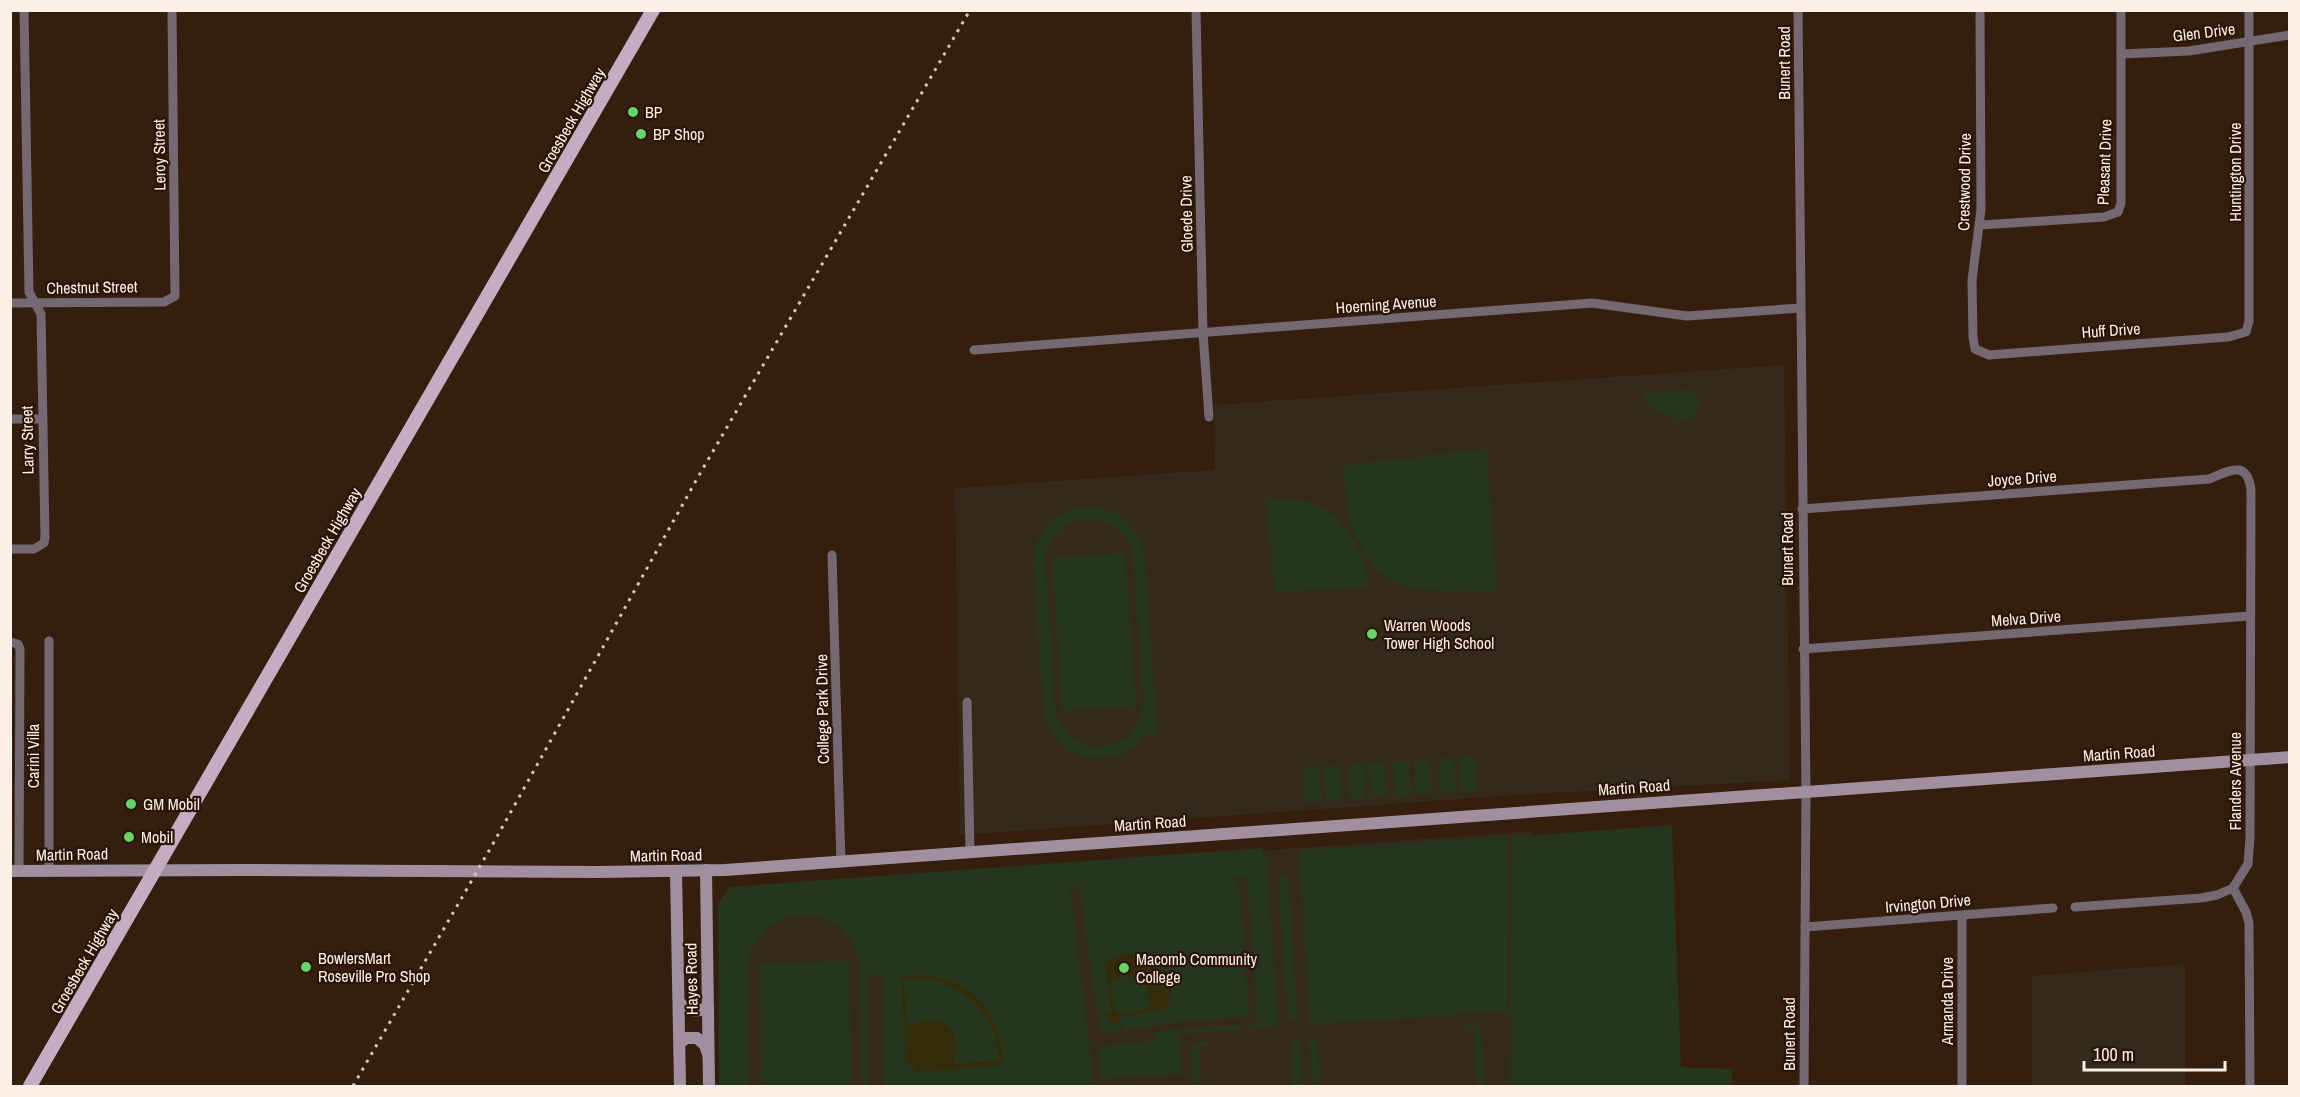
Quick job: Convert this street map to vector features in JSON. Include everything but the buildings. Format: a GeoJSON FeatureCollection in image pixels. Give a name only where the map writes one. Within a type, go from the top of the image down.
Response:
{"type":"FeatureCollection","features":[{"type":"Feature","properties":{"kind":"main road","name":"Groesbeck Highway"},"geometry":{"type":"LineString","coordinates":[[30,1086],[653,10]]}},
{"type":"Feature","properties":{"kind":"street","name":"Larry Street"},"geometry":{"type":"LineString","coordinates":[[10,549],[34,549],[44,543],[41,314],[28,292],[24,10]]}},
{"type":"Feature","properties":{"kind":"street","name":"Leroy Street"},"geometry":{"type":"LineString","coordinates":[[172,10],[176,289],[173,299]]}},
{"type":"Feature","properties":{"kind":"street","name":"Gloede Drive"},"geometry":{"type":"LineString","coordinates":[[1196,10],[1203,333],[1209,417]]}},
{"type":"Feature","properties":{"kind":"street","name":"Bunert Road"},"geometry":{"type":"LineString","coordinates":[[1798,10],[1806,792],[1804,1086]]}},
{"type":"Feature","properties":{"kind":"street","name":"Crestwood Drive"},"geometry":{"type":"LineString","coordinates":[[1979,352],[1974,345],[1973,337],[1972,280],[1981,225],[1980,10]]}},
{"type":"Feature","properties":{"kind":"street","name":"Pleasant Drive"},"geometry":{"type":"LineString","coordinates":[[1981,225],[2104,217],[2118,212],[2121,203],[2121,10]]}},
{"type":"Feature","properties":{"kind":"street","name":"Huntington Drive"},"geometry":{"type":"LineString","coordinates":[[2246,332],[2249,314],[2249,10]]}},
{"type":"Feature","properties":{"kind":"street","name":"Glen Drive"},"geometry":{"type":"LineString","coordinates":[[2121,54],[2189,51],[2289,35]]}},
{"type":"Feature","properties":{"kind":"street","name":"Chestnut Street"},"geometry":{"type":"LineString","coordinates":[[10,303],[164,302],[173,299]]}},
{"type":"Feature","properties":{"kind":"street","name":"Hoerning Avenue"},"geometry":{"type":"LineString","coordinates":[[974,350],[1592,303],[1687,316],[1800,308]]}},
{"type":"Feature","properties":{"kind":"street","name":"Huff Drive"},"geometry":{"type":"LineString","coordinates":[[1979,352],[1996,355],[2228,337],[2246,332]]}},
{"type":"Feature","properties":{"kind":"street"},"geometry":{"type":"LineString","coordinates":[[10,419],[42,419]]}},
{"type":"Feature","properties":{"kind":"street","name":"Joyce Drive"},"geometry":{"type":"LineString","coordinates":[[1802,509],[2209,479],[2229,470],[2241,471]]}},
{"type":"Feature","properties":{"kind":"street","name":"Flanders Avenue"},"geometry":{"type":"LineString","coordinates":[[2233,888],[2245,871],[2250,856],[2251,490],[2250,480],[2241,471]]}},
{"type":"Feature","properties":{"kind":"street","name":"College Park Drive"},"geometry":{"type":"LineString","coordinates":[[832,555],[841,863]]}},
{"type":"Feature","properties":{"kind":"street","name":"Melva Drive"},"geometry":{"type":"LineString","coordinates":[[1803,650],[2250,616]]}},
{"type":"Feature","properties":{"kind":"street","name":"Carini Villa"},"geometry":{"type":"LineString","coordinates":[[49,641],[49,872]]}},
{"type":"Feature","properties":{"kind":"street"},"geometry":{"type":"LineString","coordinates":[[10,642],[18,644],[20,649],[15,766],[15,871]]}},
{"type":"Feature","properties":{"kind":"street"},"geometry":{"type":"LineString","coordinates":[[967,702],[970,853]]}},
{"type":"Feature","properties":{"kind":"street","name":"Martin Road"},"geometry":{"type":"LineString","coordinates":[[15,871],[676,872],[841,863],[2289,757]]}},
{"type":"Feature","properties":{"kind":"street","name":"Hayes Road"},"geometry":{"type":"LineString","coordinates":[[706,870],[709,1086]]}},
{"type":"Feature","properties":{"kind":"street","name":"Hayes Road"},"geometry":{"type":"LineString","coordinates":[[676,872],[680,1086]]}},
{"type":"Feature","properties":{"kind":"street"},"geometry":{"type":"LineString","coordinates":[[2075,907],[2201,898],[2217,895],[2233,888],[2246,912],[2249,923],[2250,1086]]}},
{"type":"Feature","properties":{"kind":"street","name":"Irvington Drive"},"geometry":{"type":"LineString","coordinates":[[1805,927],[2053,908]]}},
{"type":"Feature","properties":{"kind":"street","name":"Armanda Drive"},"geometry":{"type":"LineString","coordinates":[[1962,916],[1962,1086]]}},
{"type":"Feature","properties":{"kind":"street"},"geometry":{"type":"LineString","coordinates":[[679,1002],[693,1011],[708,1007]]}},
{"type":"Feature","properties":{"kind":"street"},"geometry":{"type":"LineString","coordinates":[[680,1043],[686,1038],[696,1038],[705,1045],[708,1058]]}},
{"type":"Feature","properties":{"kind":"shaded area","name":"Warren Woods Tower High School"},"geometry":{"type":"Polygon","coordinates":[[[1784,365],[1790,780],[1515,795],[960,835],[955,488],[1215,470],[1214,405],[1784,365]]]}},
{"type":"Feature","properties":{"kind":"shaded area","name":"Macomb Community College"},"geometry":{"type":"Polygon","coordinates":[[[1532,831],[1527,1086],[720,1086],[718,903],[728,889],[1532,831]]]}},
{"type":"Feature","properties":{"kind":"shaded area"},"geometry":{"type":"Polygon","coordinates":[[[2185,964],[2185,1086],[2032,1086],[2032,976],[2185,964]]]}},
{"type":"Feature","properties":{"kind":"green space"},"geometry":{"type":"Polygon","coordinates":[[[1689,390],[1696,392],[1699,407],[1695,414],[1687,419],[1678,419],[1662,413],[1648,405],[1644,399],[1644,394],[1689,390]]]}},
{"type":"Feature","properties":{"kind":"green space"},"geometry":{"type":"Polygon","coordinates":[[[1486,449],[1497,590],[1476,592],[1415,589],[1398,584],[1378,572],[1356,538],[1348,517],[1343,466],[1486,449]]]}},
{"type":"Feature","properties":{"kind":"green space"},"geometry":{"type":"Polygon","coordinates":[[[1265,498],[1311,503],[1334,516],[1344,526],[1359,549],[1369,587],[1275,592],[1265,498]]]}},
{"type":"Feature","properties":{"kind":"green space"},"geometry":{"type":"Polygon","coordinates":[[[1085,506],[1097,507],[1117,514],[1132,527],[1138,536],[1145,558],[1157,734],[1145,735],[1135,746],[1120,755],[1094,759],[1069,751],[1051,732],[1043,707],[1034,553],[1047,525],[1055,518],[1085,506]],[[1086,518],[1064,526],[1054,536],[1045,558],[1055,706],[1061,725],[1072,738],[1087,745],[1102,746],[1117,743],[1130,734],[1139,719],[1143,700],[1131,549],[1123,534],[1111,524],[1086,518]]]}},
{"type":"Feature","properties":{"kind":"green space"},"geometry":{"type":"Polygon","coordinates":[[[1125,553],[1136,706],[1062,711],[1052,558],[1125,553]]]}},
{"type":"Feature","properties":{"kind":"green space"},"geometry":{"type":"Polygon","coordinates":[[[1475,757],[1477,790],[1461,791],[1459,758],[1475,757]]]}},
{"type":"Feature","properties":{"kind":"green space"},"geometry":{"type":"Polygon","coordinates":[[[1454,758],[1456,792],[1440,793],[1438,759],[1454,758]]]}},
{"type":"Feature","properties":{"kind":"green space"},"geometry":{"type":"Polygon","coordinates":[[[1430,760],[1432,793],[1416,794],[1414,761],[1430,760]]]}},
{"type":"Feature","properties":{"kind":"green space"},"geometry":{"type":"Polygon","coordinates":[[[1409,761],[1411,795],[1395,796],[1393,762],[1409,761]]]}},
{"type":"Feature","properties":{"kind":"green space"},"geometry":{"type":"Polygon","coordinates":[[[1384,763],[1387,796],[1371,797],[1368,764],[1384,763]]]}},
{"type":"Feature","properties":{"kind":"green space"},"geometry":{"type":"Polygon","coordinates":[[[1364,764],[1366,798],[1350,799],[1348,765],[1364,764]]]}},
{"type":"Feature","properties":{"kind":"green space"},"geometry":{"type":"Polygon","coordinates":[[[1340,766],[1342,800],[1326,801],[1324,767],[1340,766]]]}},
{"type":"Feature","properties":{"kind":"green space"},"geometry":{"type":"Polygon","coordinates":[[[1319,767],[1321,801],[1305,802],[1303,768],[1319,767]]]}},
{"type":"Feature","properties":{"kind":"green space"},"geometry":{"type":"Polygon","coordinates":[[[1672,825],[1681,1067],[1732,1069],[1732,1086],[1510,1086],[1512,837],[1672,825]]]}},
{"type":"Feature","properties":{"kind":"green space"},"geometry":{"type":"Polygon","coordinates":[[[1507,836],[1507,1011],[1310,1024],[1299,850],[1507,836]]]}},
{"type":"Feature","properties":{"kind":"green space"},"geometry":{"type":"Polygon","coordinates":[[[1262,848],[1266,858],[1278,1022],[1274,1026],[1250,1028],[1249,1025],[1257,1023],[1247,877],[1231,877],[1239,883],[1249,1016],[1185,1021],[1115,1032],[1103,1031],[1099,1024],[1080,891],[1082,887],[1070,888],[1094,1086],[884,1086],[882,977],[866,975],[868,1086],[862,1086],[860,971],[854,946],[840,929],[823,919],[803,916],[783,919],[766,930],[753,948],[747,972],[749,1086],[719,1086],[718,903],[729,887],[1262,848]]]}},
{"type":"Feature","properties":{"kind":"green space"},"geometry":{"type":"Polygon","coordinates":[[[1284,874],[1288,880],[1298,1017],[1293,1021],[1288,1018],[1278,880],[1280,875],[1284,874]]]}},
{"type":"Feature","properties":{"kind":"green space"},"geometry":{"type":"Polygon","coordinates":[[[849,961],[851,1086],[761,1086],[760,963],[849,961]]]}},
{"type":"Feature","properties":{"kind":"green space"},"geometry":{"type":"Polygon","coordinates":[[[1243,1025],[1243,1029],[1179,1034],[1182,1073],[1100,1079],[1098,1048],[1155,1040],[1154,1032],[1243,1025]]]}},
{"type":"Feature","properties":{"kind":"green space"},"geometry":{"type":"Polygon","coordinates":[[[1466,1025],[1474,1025],[1481,1034],[1485,1086],[1477,1086],[1474,1028],[1466,1028],[1466,1025]]]}},
{"type":"Feature","properties":{"kind":"green space"},"geometry":{"type":"Polygon","coordinates":[[[1314,1036],[1317,1039],[1320,1086],[1313,1086],[1309,1040],[1314,1036]]]}},
{"type":"Feature","properties":{"kind":"green space"},"geometry":{"type":"Polygon","coordinates":[[[1294,1040],[1300,1043],[1303,1086],[1293,1086],[1290,1045],[1294,1040]]]}},
{"type":"Feature","properties":{"kind":"green space"},"geometry":{"type":"Polygon","coordinates":[[[1206,1041],[1206,1046],[1199,1047],[1201,1086],[1193,1086],[1191,1050],[1194,1044],[1206,1041]]]}},
{"type":"Feature","properties":{"kind":"sand"},"geometry":{"type":"Polygon","coordinates":[[[1124,954],[1145,958],[1154,963],[1162,970],[1171,988],[1171,999],[1166,1009],[1121,1017],[1119,1022],[1124,1031],[1116,1023],[1111,1023],[1107,1016],[1098,1014],[1097,1011],[1108,1013],[1111,1010],[1105,965],[1109,960],[1124,954]],[[1141,974],[1116,978],[1110,982],[1114,1010],[1120,1014],[1148,1009],[1150,1002],[1146,978],[1141,974]]]}},
{"type":"Feature","properties":{"kind":"sand"},"geometry":{"type":"Polygon","coordinates":[[[919,975],[937,978],[954,983],[968,991],[990,1015],[997,1030],[1003,1065],[918,1072],[908,1064],[901,977],[919,975]],[[904,979],[907,1026],[930,1019],[942,1022],[953,1032],[956,1044],[953,1064],[999,1061],[997,1043],[982,1011],[956,989],[923,979],[904,979]]]}},
{"type":"Feature","properties":{"kind":"railway"},"geometry":{"type":"LineString","coordinates":[[353,1086],[494,842],[698,477],[970,10]]}},
{"type":"Feature","properties":{"kind":"place","name":"BP"},"geometry":{"type":"Point","coordinates":[633,112]}},
{"type":"Feature","properties":{"kind":"place","name":"BP Shop"},"geometry":{"type":"Point","coordinates":[641,134]}},
{"type":"Feature","properties":{"kind":"place","name":"Warren Woods Tower High School"},"geometry":{"type":"Point","coordinates":[1372,634]}},
{"type":"Feature","properties":{"kind":"place","name":"GM Mobil"},"geometry":{"type":"Point","coordinates":[131,804]}},
{"type":"Feature","properties":{"kind":"place","name":"Mobil"},"geometry":{"type":"Point","coordinates":[129,837]}},
{"type":"Feature","properties":{"kind":"place","name":"BowlersMart Roseville Pro Shop"},"geometry":{"type":"Point","coordinates":[306,967]}},
{"type":"Feature","properties":{"kind":"place","name":"Macomb Community College"},"geometry":{"type":"Point","coordinates":[1124,968]}}]}
